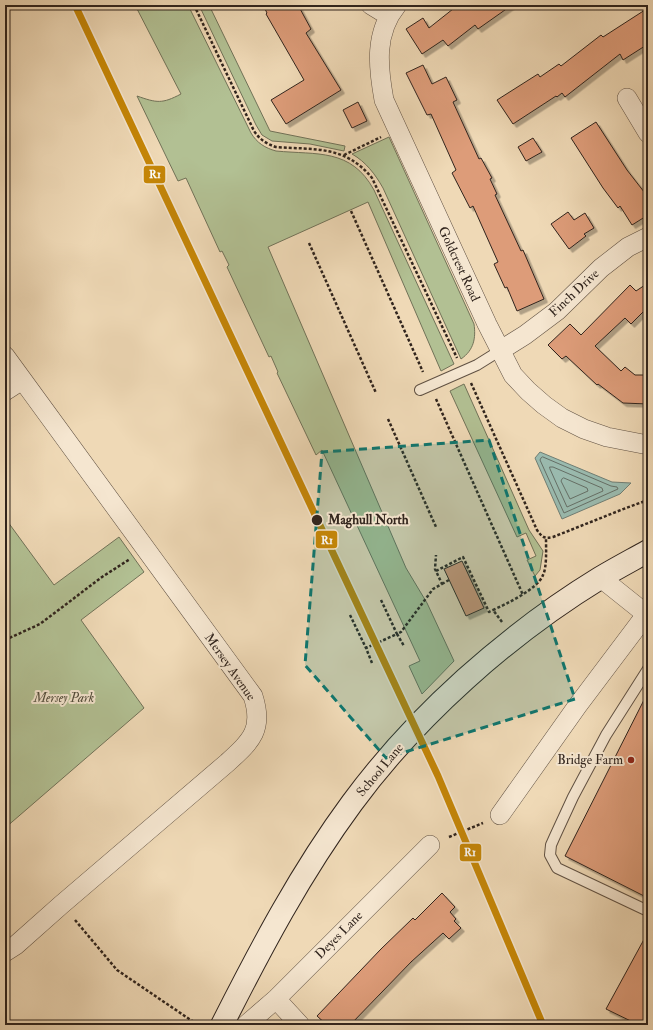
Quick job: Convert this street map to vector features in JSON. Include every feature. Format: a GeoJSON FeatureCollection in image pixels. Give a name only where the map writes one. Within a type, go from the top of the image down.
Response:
{"type":"FeatureCollection","features":[{"type":"Feature","properties":{"kind":"street"},"geometry":{"type":"LineString","coordinates":[[371,5],[393,10]]}},
{"type":"Feature","properties":{"kind":"street","name":"Goldcrest Road"},"geometry":{"type":"LineString","coordinates":[[393,10],[380,40],[380,80],[384,100],[484,317],[513,375],[544,405],[562,418],[584,429],[607,437],[648,445]]}},
{"type":"Feature","properties":{"kind":"street"},"geometry":{"type":"LineString","coordinates":[[627,98],[648,133]]}},
{"type":"Feature","properties":{"kind":"street","name":"Finch Drive"},"geometry":{"type":"LineString","coordinates":[[501,350],[525,335],[557,311],[601,268],[628,247],[648,237]]}},
{"type":"Feature","properties":{"kind":"street","name":"Mersey Avenue"},"geometry":{"type":"LineString","coordinates":[[5,356],[253,696],[256,704],[257,723],[252,738],[239,753],[16,945],[5,952]]}},
{"type":"Feature","properties":{"kind":"street"},"geometry":{"type":"LineString","coordinates":[[5,391],[22,380]]}},
{"type":"Feature","properties":{"kind":"street","name":"School Lane"},"geometry":{"type":"LineString","coordinates":[[222,1025],[286,902],[321,847],[380,767],[422,722],[467,679],[503,648],[543,617],[600,578],[648,551]]}},
{"type":"Feature","properties":{"kind":"street"},"geometry":{"type":"LineString","coordinates":[[500,815],[578,705],[645,620],[600,578]]}},
{"type":"Feature","properties":{"kind":"street","name":"Deyes Lane"},"geometry":{"type":"LineString","coordinates":[[246,1025],[276,998],[430,844]]}},
{"type":"Feature","properties":{"kind":"street"},"geometry":{"type":"LineString","coordinates":[[276,998],[300,1025]]}},
{"type":"Feature","properties":{"kind":"lane"},"geometry":{"type":"LineString","coordinates":[[420,390],[477,365],[501,350]]}},
{"type":"Feature","properties":{"kind":"lane"},"geometry":{"type":"LineString","coordinates":[[648,669],[606,735],[572,797],[551,845],[550,855],[557,868],[648,911]]}},
{"type":"Feature","properties":{"kind":"path"},"geometry":{"type":"LineString","coordinates":[[194,5],[258,137],[269,145],[276,147],[333,152],[343,155],[354,160],[364,168],[372,178],[459,361]]}},
{"type":"Feature","properties":{"kind":"path"},"geometry":{"type":"LineString","coordinates":[[343,155],[397,129]]}},
{"type":"Feature","properties":{"kind":"path"},"geometry":{"type":"LineString","coordinates":[[351,211],[424,375]]}},
{"type":"Feature","properties":{"kind":"path"},"geometry":{"type":"LineString","coordinates":[[308,243],[376,393]]}},
{"type":"Feature","properties":{"kind":"path"},"geometry":{"type":"LineString","coordinates":[[468,379],[541,537],[553,537],[648,500]]}},
{"type":"Feature","properties":{"kind":"path"},"geometry":{"type":"LineString","coordinates":[[434,397],[523,594]]}},
{"type":"Feature","properties":{"kind":"path"},"geometry":{"type":"LineString","coordinates":[[388,419],[436,527]]}},
{"type":"Feature","properties":{"kind":"path"},"geometry":{"type":"LineString","coordinates":[[436,570],[453,564],[463,557],[489,612],[523,594],[538,583],[544,574],[546,538]]}},
{"type":"Feature","properties":{"kind":"path"},"geometry":{"type":"LineString","coordinates":[[436,555],[434,569],[436,570],[442,584]]}},
{"type":"Feature","properties":{"kind":"path"},"geometry":{"type":"LineString","coordinates":[[5,640],[40,624],[102,577],[132,557],[156,563]]}},
{"type":"Feature","properties":{"kind":"path"},"geometry":{"type":"LineString","coordinates":[[366,648],[401,632],[433,589],[450,580]]}},
{"type":"Feature","properties":{"kind":"path"},"geometry":{"type":"LineString","coordinates":[[381,600],[404,646]]}},
{"type":"Feature","properties":{"kind":"path"},"geometry":{"type":"LineString","coordinates":[[493,610],[503,624]]}},
{"type":"Feature","properties":{"kind":"path"},"geometry":{"type":"LineString","coordinates":[[350,615],[372,663]]}},
{"type":"Feature","properties":{"kind":"path"},"geometry":{"type":"LineString","coordinates":[[430,844],[500,815]]}},
{"type":"Feature","properties":{"kind":"path"},"geometry":{"type":"LineString","coordinates":[[61,905],[117,970],[198,1025]]}},
{"type":"Feature","properties":{"kind":"highlighted area"},"geometry":{"type":"Polygon","coordinates":[[[489,440],[575,699],[386,758],[305,665],[322,452],[489,440]]]}},
{"type":"Feature","properties":{"kind":"green space"},"geometry":{"type":"Polygon","coordinates":[[[135,5],[188,5],[251,133],[262,145],[276,151],[332,156],[344,160],[365,176],[374,190],[454,364],[441,371],[368,202],[268,247],[406,568],[427,603],[454,661],[422,694],[409,666],[420,661],[322,450],[316,455],[277,373],[278,372],[271,356],[269,357],[227,267],[229,265],[222,251],[220,252],[186,178],[178,181],[137,96],[155,101],[164,101],[181,94],[135,5]]]}},
{"type":"Feature","properties":{"kind":"green space"},"geometry":{"type":"Polygon","coordinates":[[[199,5],[209,5],[270,131],[345,146],[344,151],[310,144],[272,141],[262,135],[199,5]]]}},
{"type":"Feature","properties":{"kind":"green space"},"geometry":{"type":"Polygon","coordinates":[[[389,137],[474,324],[475,334],[473,343],[469,352],[461,359],[383,188],[370,169],[352,154],[389,137]]]}},
{"type":"Feature","properties":{"kind":"green space"},"geometry":{"type":"Polygon","coordinates":[[[464,384],[529,530],[543,551],[540,570],[535,576],[527,560],[536,556],[526,533],[517,537],[450,391],[464,384]]]}},
{"type":"Feature","properties":{"kind":"green space","name":"Mersey Park"},"geometry":{"type":"Polygon","coordinates":[[[5,518],[54,585],[119,537],[144,572],[81,620],[144,708],[5,828],[5,518]]]}},
{"type":"Feature","properties":{"kind":"water"},"geometry":{"type":"Polygon","coordinates":[[[540,452],[612,482],[631,483],[620,494],[562,519],[535,458],[540,452]]]}},
{"type":"Feature","properties":{"kind":"building"},"geometry":{"type":"Polygon","coordinates":[[[263,5],[298,5],[311,29],[306,33],[341,90],[286,124],[271,100],[304,80],[266,14],[267,13],[263,5]]]}},
{"type":"Feature","properties":{"kind":"building"},"geometry":{"type":"Polygon","coordinates":[[[458,5],[512,5],[478,29],[475,25],[448,46],[443,40],[422,54],[406,29],[423,18],[429,28],[458,5]]]}},
{"type":"Feature","properties":{"kind":"building"},"geometry":{"type":"Polygon","coordinates":[[[648,8],[648,44],[623,60],[620,54],[565,97],[562,93],[557,97],[556,96],[513,124],[497,100],[538,74],[540,77],[559,64],[561,66],[601,35],[603,37],[648,8]]]}},
{"type":"Feature","properties":{"kind":"building"},"geometry":{"type":"Polygon","coordinates":[[[423,65],[432,84],[446,77],[457,100],[453,102],[479,159],[481,158],[492,178],[490,179],[497,194],[495,195],[521,251],[523,250],[544,299],[517,311],[507,287],[505,288],[494,264],[498,262],[473,206],[470,208],[452,173],[456,170],[431,114],[427,115],[406,73],[423,65]]]}},
{"type":"Feature","properties":{"kind":"building"},"geometry":{"type":"Polygon","coordinates":[[[358,102],[367,121],[352,128],[343,110],[358,102]]]}},
{"type":"Feature","properties":{"kind":"building"},"geometry":{"type":"Polygon","coordinates":[[[596,122],[627,170],[648,197],[648,215],[632,225],[620,206],[618,208],[603,188],[571,138],[596,122]]]}},
{"type":"Feature","properties":{"kind":"building"},"geometry":{"type":"Polygon","coordinates":[[[533,138],[542,152],[526,161],[518,147],[533,138]]]}},
{"type":"Feature","properties":{"kind":"building"},"geometry":{"type":"Polygon","coordinates":[[[568,212],[574,220],[585,213],[594,228],[584,234],[586,236],[569,249],[551,224],[568,212]]]}},
{"type":"Feature","properties":{"kind":"building"},"geometry":{"type":"Polygon","coordinates":[[[648,283],[648,307],[631,324],[625,318],[595,346],[621,371],[625,367],[635,375],[648,375],[648,404],[623,403],[598,384],[597,385],[566,356],[562,359],[548,345],[570,324],[581,335],[630,285],[636,291],[648,283]]]}},
{"type":"Feature","properties":{"kind":"building"},"geometry":{"type":"Polygon","coordinates":[[[462,561],[484,608],[466,616],[444,569],[462,561]]]}},
{"type":"Feature","properties":{"kind":"building","name":"Bridge Farm"},"geometry":{"type":"Polygon","coordinates":[[[648,692],[648,898],[565,856],[648,692]]]}},
{"type":"Feature","properties":{"kind":"building"},"geometry":{"type":"Polygon","coordinates":[[[442,893],[455,907],[450,912],[456,919],[454,921],[461,928],[449,939],[443,933],[411,962],[350,1025],[327,1025],[317,1016],[381,949],[413,918],[415,920],[442,893]]]}},
{"type":"Feature","properties":{"kind":"building"},"geometry":{"type":"Polygon","coordinates":[[[648,932],[648,1025],[639,1025],[606,1009],[648,932]]]}},
{"type":"Feature","properties":{"kind":"transit line","name":"R1"},"geometry":{"type":"LineString","coordinates":[[75,5],[438,776],[543,1025]]}},
{"type":"Feature","properties":{"kind":"place","name":"Maghull North"},"geometry":{"type":"Point","coordinates":[317,520]}},
{"type":"Feature","properties":{"kind":"place","name":"Bridge Farm"},"geometry":{"type":"Point","coordinates":[631,760]}}]}
